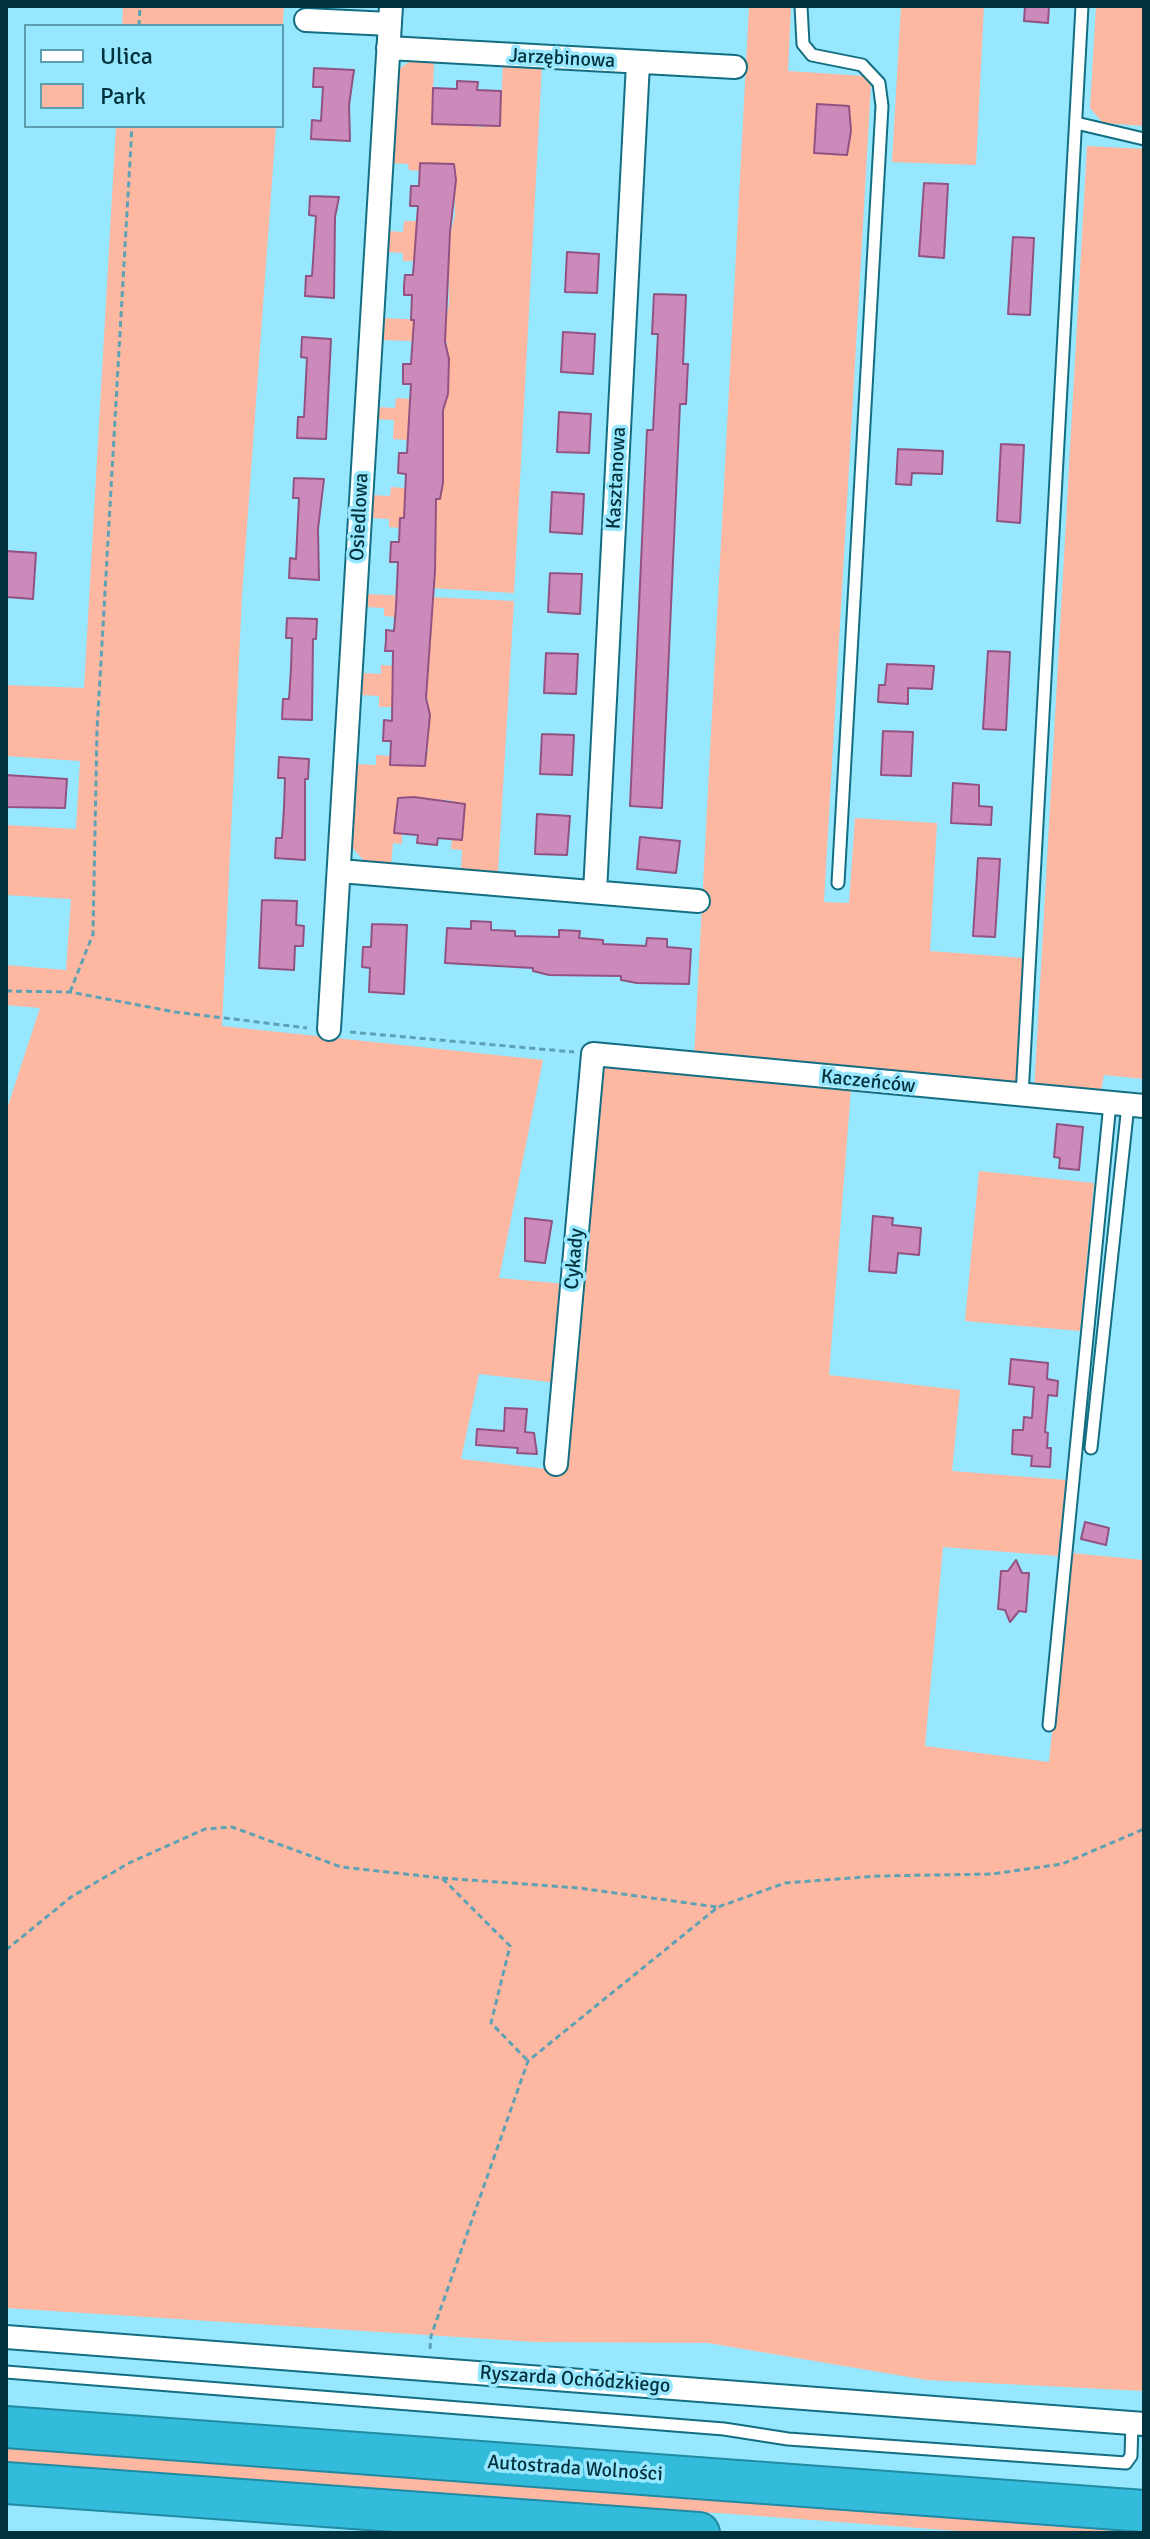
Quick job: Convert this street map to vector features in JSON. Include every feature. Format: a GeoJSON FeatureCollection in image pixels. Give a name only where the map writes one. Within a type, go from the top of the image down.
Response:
{"type":"FeatureCollection","features":[{"type":"Feature","properties":{"kind":"highway","name":"Autostrada Wolności"},"geometry":{"type":"LineString","coordinates":[[6,2427],[1144,2511]]}},
{"type":"Feature","properties":{"kind":"highway"},"geometry":{"type":"LineString","coordinates":[[6,2483],[699,2533]]}},
{"type":"Feature","properties":{"kind":"street"},"geometry":{"type":"LineString","coordinates":[[306,20],[390,15]]}},
{"type":"Feature","properties":{"kind":"street","name":"Osiedlowa"},"geometry":{"type":"LineString","coordinates":[[329,1029],[390,15]]}},
{"type":"Feature","properties":{"kind":"street","name":"Jarzębinowa"},"geometry":{"type":"LineString","coordinates":[[388,48],[735,67]]}},
{"type":"Feature","properties":{"kind":"street","name":"Kasztanowa"},"geometry":{"type":"LineString","coordinates":[[595,892],[638,63]]}},
{"type":"Feature","properties":{"kind":"street"},"geometry":{"type":"LineString","coordinates":[[340,871],[698,901]]}},
{"type":"Feature","properties":{"kind":"street","name":"Kaczeńców"},"geometry":{"type":"LineString","coordinates":[[593,1054],[1127,1105]]}},
{"type":"Feature","properties":{"kind":"street","name":"Cykady"},"geometry":{"type":"LineString","coordinates":[[556,1464],[593,1054]]}},
{"type":"Feature","properties":{"kind":"street","name":"Ryszarda Ochódzkiego"},"geometry":{"type":"LineString","coordinates":[[6,2337],[1138,2423]]}},
{"type":"Feature","properties":{"kind":"lane"},"geometry":{"type":"LineString","coordinates":[[801,6],[803,44],[812,55],[862,65],[879,83],[882,106],[838,883]]}},
{"type":"Feature","properties":{"kind":"lane"},"geometry":{"type":"LineString","coordinates":[[1022,1096],[1082,6]]}},
{"type":"Feature","properties":{"kind":"lane"},"geometry":{"type":"LineString","coordinates":[[1076,123],[1098,131],[1144,139]]}},
{"type":"Feature","properties":{"kind":"lane"},"geometry":{"type":"LineString","coordinates":[[1091,1448],[1127,1105]]}},
{"type":"Feature","properties":{"kind":"lane"},"geometry":{"type":"LineString","coordinates":[[1049,1725],[1127,1105]]}},
{"type":"Feature","properties":{"kind":"lane"},"geometry":{"type":"LineString","coordinates":[[6,2372],[724,2429],[788,2439],[1126,2463],[1131,2456],[1138,2423]]}},
{"type":"Feature","properties":{"kind":"path"},"geometry":{"type":"LineString","coordinates":[[6,991],[70,992],[93,934],[97,730],[132,128]]}},
{"type":"Feature","properties":{"kind":"path"},"geometry":{"type":"LineString","coordinates":[[6,1950],[82,1890],[129,1863],[205,1829],[232,1827],[341,1867],[579,1888],[718,1907]]}},
{"type":"Feature","properties":{"kind":"path"},"geometry":{"type":"LineString","coordinates":[[428,2369],[431,2336],[528,2061],[718,1907],[785,1883],[878,1876],[992,1874],[1062,1864],[1144,1829]]}},
{"type":"Feature","properties":{"kind":"path"},"geometry":{"type":"LineString","coordinates":[[442,1878],[510,1946],[491,2023],[528,2061]]}},
{"type":"Feature","properties":{"kind":"green space"},"geometry":{"type":"Polygon","coordinates":[[[123,6],[284,6],[283,24],[122,24],[123,6]]]}},
{"type":"Feature","properties":{"kind":"green space"},"geometry":{"type":"Polygon","coordinates":[[[749,6],[791,6],[788,71],[864,76],[871,85],[824,902],[849,903],[855,818],[937,823],[930,951],[1023,958],[1017,1091],[694,1058],[749,6]]]}},
{"type":"Feature","properties":{"kind":"green space"},"geometry":{"type":"Polygon","coordinates":[[[901,6],[984,6],[976,165],[892,162],[901,6]]]}},
{"type":"Feature","properties":{"kind":"green space"},"geometry":{"type":"Polygon","coordinates":[[[1096,6],[1144,6],[1144,126],[1103,123],[1090,108],[1096,6]]]}},
{"type":"Feature","properties":{"kind":"green space"},"geometry":{"type":"Polygon","coordinates":[[[412,60],[434,61],[432,122],[482,127],[500,125],[503,63],[542,65],[514,593],[432,588],[435,520],[401,518],[400,528],[389,527],[389,519],[371,518],[372,495],[390,496],[391,487],[405,488],[405,498],[439,499],[443,482],[442,431],[408,429],[407,440],[393,439],[394,420],[376,419],[377,407],[395,408],[396,398],[410,399],[410,409],[444,410],[448,393],[447,342],[381,340],[382,318],[446,321],[449,304],[449,253],[415,251],[414,261],[403,261],[403,253],[386,252],[387,231],[403,232],[404,221],[417,221],[417,230],[451,232],[455,215],[454,164],[420,163],[419,171],[409,170],[408,164],[391,163],[396,71],[412,60]]]}},
{"type":"Feature","properties":{"kind":"green space"},"geometry":{"type":"Polygon","coordinates":[[[116,128],[276,128],[242,595],[222,1026],[543,1060],[499,1278],[566,1284],[558,1383],[479,1374],[461,1459],[564,1471],[597,1065],[851,1088],[829,1375],[960,1390],[952,1471],[1066,1480],[1058,1556],[943,1547],[925,1746],[1049,1762],[1071,1553],[1144,1560],[1144,2391],[927,2380],[708,2343],[536,2342],[6,2308],[6,1112],[40,1008],[6,1005],[6,965],[66,970],[71,899],[6,895],[6,825],[76,829],[80,761],[6,756],[6,685],[84,688],[116,128]]]}},
{"type":"Feature","properties":{"kind":"green space"},"geometry":{"type":"Polygon","coordinates":[[[1087,146],[1144,149],[1144,1079],[1104,1075],[1100,1095],[1034,1092],[1087,146]]]}},
{"type":"Feature","properties":{"kind":"green space"},"geometry":{"type":"Polygon","coordinates":[[[366,594],[514,601],[498,872],[461,871],[462,850],[451,849],[452,839],[462,839],[465,805],[449,800],[398,798],[394,832],[402,834],[402,844],[393,843],[391,865],[365,862],[352,847],[356,764],[376,765],[376,755],[390,756],[391,765],[425,766],[428,750],[428,699],[394,697],[393,707],[379,707],[379,696],[361,695],[362,673],[381,674],[381,665],[393,666],[393,675],[430,659],[430,609],[396,607],[395,617],[384,616],[384,608],[366,607],[366,594]]]}},
{"type":"Feature","properties":{"kind":"green space"},"geometry":{"type":"Polygon","coordinates":[[[979,1171],[1094,1183],[1080,1331],[965,1321],[979,1171]]]}},
{"type":"Feature","properties":{"kind":"green space"},"geometry":{"type":"Polygon","coordinates":[[[6,2439],[433,2472],[718,2501],[1144,2533],[985,2533],[719,2513],[283,2492],[6,2471],[6,2439]]]}},
{"type":"Feature","properties":{"kind":"building"},"geometry":{"type":"Polygon","coordinates":[[[1025,6],[1049,6],[1048,23],[1024,21],[1025,6]]]}},
{"type":"Feature","properties":{"kind":"building"},"geometry":{"type":"Polygon","coordinates":[[[314,68],[354,70],[349,105],[350,141],[311,139],[312,120],[321,121],[323,87],[313,87],[314,68]]]}},
{"type":"Feature","properties":{"kind":"building"},"geometry":{"type":"Polygon","coordinates":[[[457,81],[478,82],[477,90],[501,91],[500,126],[432,124],[433,88],[457,89],[457,81]]]}},
{"type":"Feature","properties":{"kind":"building"},"geometry":{"type":"Polygon","coordinates":[[[817,104],[849,106],[851,131],[847,155],[814,153],[817,104]]]}},
{"type":"Feature","properties":{"kind":"building"},"geometry":{"type":"Polygon","coordinates":[[[420,163],[454,164],[456,180],[450,232],[445,342],[449,359],[448,394],[443,410],[443,483],[440,499],[436,499],[435,571],[426,698],[430,715],[425,766],[390,765],[391,741],[383,741],[384,720],[392,721],[393,651],[385,651],[386,630],[394,631],[398,562],[390,562],[391,542],[399,542],[400,518],[404,518],[406,474],[398,473],[399,453],[407,453],[411,384],[403,384],[403,364],[411,364],[414,320],[411,320],[412,295],[404,295],[404,285],[405,275],[413,275],[418,206],[410,206],[411,186],[419,186],[420,163]]]}},
{"type":"Feature","properties":{"kind":"building"},"geometry":{"type":"Polygon","coordinates":[[[924,183],[948,184],[944,258],[919,256],[924,183]]]}},
{"type":"Feature","properties":{"kind":"building"},"geometry":{"type":"Polygon","coordinates":[[[310,196],[339,197],[335,217],[334,298],[305,296],[306,276],[312,276],[316,216],[309,215],[310,196]]]}},
{"type":"Feature","properties":{"kind":"building"},"geometry":{"type":"Polygon","coordinates":[[[1013,237],[1034,238],[1030,315],[1008,314],[1013,237]]]}},
{"type":"Feature","properties":{"kind":"building"},"geometry":{"type":"Polygon","coordinates":[[[567,252],[599,254],[597,293],[565,292],[567,252]]]}},
{"type":"Feature","properties":{"kind":"building"},"geometry":{"type":"Polygon","coordinates":[[[654,294],[686,295],[683,364],[688,364],[686,404],[680,404],[662,808],[630,806],[647,430],[653,430],[658,334],[652,334],[654,294]]]}},
{"type":"Feature","properties":{"kind":"building"},"geometry":{"type":"Polygon","coordinates":[[[563,332],[595,334],[593,374],[561,372],[563,332]]]}},
{"type":"Feature","properties":{"kind":"building"},"geometry":{"type":"Polygon","coordinates":[[[302,337],[331,339],[326,439],[297,438],[298,417],[304,417],[307,358],[301,357],[302,337]]]}},
{"type":"Feature","properties":{"kind":"building"},"geometry":{"type":"Polygon","coordinates":[[[559,412],[591,414],[589,453],[557,452],[559,412]]]}},
{"type":"Feature","properties":{"kind":"building"},"geometry":{"type":"Polygon","coordinates":[[[1001,444],[1024,445],[1020,523],[997,521],[1001,444]]]}},
{"type":"Feature","properties":{"kind":"building"},"geometry":{"type":"Polygon","coordinates":[[[898,449],[943,451],[942,474],[912,473],[911,485],[896,484],[898,449]]]}},
{"type":"Feature","properties":{"kind":"building"},"geometry":{"type":"Polygon","coordinates":[[[294,478],[324,479],[318,529],[319,580],[289,578],[290,558],[296,559],[299,498],[293,498],[294,478]]]}},
{"type":"Feature","properties":{"kind":"building"},"geometry":{"type":"Polygon","coordinates":[[[552,492],[584,494],[582,534],[550,532],[552,492]]]}},
{"type":"Feature","properties":{"kind":"building"},"geometry":{"type":"Polygon","coordinates":[[[6,551],[36,553],[33,599],[6,597],[6,551]]]}},
{"type":"Feature","properties":{"kind":"building"},"geometry":{"type":"Polygon","coordinates":[[[550,573],[582,574],[580,614],[548,612],[550,573]]]}},
{"type":"Feature","properties":{"kind":"building"},"geometry":{"type":"Polygon","coordinates":[[[287,618],[317,619],[316,639],[313,639],[312,720],[282,719],[283,699],[289,699],[291,669],[292,638],[286,638],[287,618]]]}},
{"type":"Feature","properties":{"kind":"building"},"geometry":{"type":"Polygon","coordinates":[[[988,651],[1010,652],[1006,730],[983,729],[988,651]]]}},
{"type":"Feature","properties":{"kind":"building"},"geometry":{"type":"Polygon","coordinates":[[[546,653],[578,654],[576,694],[544,693],[546,653]]]}},
{"type":"Feature","properties":{"kind":"building"},"geometry":{"type":"Polygon","coordinates":[[[887,664],[934,666],[932,689],[908,688],[908,704],[878,702],[879,685],[885,685],[887,664]]]}},
{"type":"Feature","properties":{"kind":"building"},"geometry":{"type":"Polygon","coordinates":[[[883,731],[913,732],[911,776],[881,775],[883,731]]]}},
{"type":"Feature","properties":{"kind":"building"},"geometry":{"type":"Polygon","coordinates":[[[542,734],[574,735],[572,775],[540,774],[542,734]]]}},
{"type":"Feature","properties":{"kind":"building"},"geometry":{"type":"Polygon","coordinates":[[[279,757],[309,759],[308,779],[305,779],[305,860],[275,858],[276,838],[282,838],[284,808],[285,778],[278,778],[279,757]]]}},
{"type":"Feature","properties":{"kind":"building"},"geometry":{"type":"Polygon","coordinates":[[[6,775],[67,779],[65,808],[6,807],[6,775]]]}},
{"type":"Feature","properties":{"kind":"building"},"geometry":{"type":"Polygon","coordinates":[[[953,783],[979,785],[979,806],[992,807],[991,825],[951,823],[953,783]]]}},
{"type":"Feature","properties":{"kind":"building"},"geometry":{"type":"Polygon","coordinates":[[[414,797],[465,804],[462,840],[438,838],[437,845],[417,843],[418,835],[394,833],[398,798],[414,797]]]}},
{"type":"Feature","properties":{"kind":"building"},"geometry":{"type":"Polygon","coordinates":[[[537,814],[570,816],[567,855],[535,854],[537,814]]]}},
{"type":"Feature","properties":{"kind":"building"},"geometry":{"type":"Polygon","coordinates":[[[640,837],[680,841],[676,873],[637,869],[640,837]]]}},
{"type":"Feature","properties":{"kind":"building"},"geometry":{"type":"Polygon","coordinates":[[[978,858],[1000,859],[995,937],[973,936],[978,858]]]}},
{"type":"Feature","properties":{"kind":"building"},"geometry":{"type":"Polygon","coordinates":[[[262,900],[297,901],[296,925],[304,926],[303,946],[295,946],[294,970],[259,968],[262,900]]]}},
{"type":"Feature","properties":{"kind":"building"},"geometry":{"type":"Polygon","coordinates":[[[471,921],[491,922],[491,930],[515,931],[515,936],[559,937],[559,930],[580,931],[579,938],[603,940],[603,944],[646,946],[647,938],[667,939],[667,947],[691,949],[689,984],[637,983],[621,980],[621,976],[549,975],[533,971],[533,968],[445,963],[447,928],[471,929],[471,921]]]}},
{"type":"Feature","properties":{"kind":"building"},"geometry":{"type":"Polygon","coordinates":[[[372,924],[407,925],[404,994],[369,992],[370,968],[362,967],[363,947],[371,947],[372,924]]]}},
{"type":"Feature","properties":{"kind":"building"},"geometry":{"type":"Polygon","coordinates":[[[1057,1124],[1083,1127],[1079,1170],[1059,1168],[1060,1158],[1054,1157],[1057,1124]]]}},
{"type":"Feature","properties":{"kind":"building"},"geometry":{"type":"Polygon","coordinates":[[[873,1216],[893,1218],[892,1225],[921,1228],[919,1255],[898,1253],[896,1273],[869,1271],[873,1216]]]}},
{"type":"Feature","properties":{"kind":"building"},"geometry":{"type":"Polygon","coordinates":[[[525,1218],[552,1221],[545,1263],[525,1261],[525,1218]]]}},
{"type":"Feature","properties":{"kind":"building"},"geometry":{"type":"Polygon","coordinates":[[[1011,1359],[1048,1363],[1047,1379],[1058,1381],[1057,1396],[1048,1395],[1045,1432],[1048,1433],[1047,1448],[1051,1448],[1050,1467],[1031,1466],[1032,1456],[1012,1454],[1013,1430],[1023,1430],[1024,1417],[1032,1418],[1034,1387],[1009,1384],[1011,1359]]]}},
{"type":"Feature","properties":{"kind":"building"},"geometry":{"type":"Polygon","coordinates":[[[505,1408],[527,1409],[525,1432],[534,1433],[537,1454],[517,1453],[518,1448],[476,1445],[477,1429],[504,1431],[505,1408]]]}},
{"type":"Feature","properties":{"kind":"building"},"geometry":{"type":"Polygon","coordinates":[[[1085,1522],[1109,1528],[1106,1545],[1081,1539],[1085,1522]]]}},
{"type":"Feature","properties":{"kind":"building"},"geometry":{"type":"Polygon","coordinates":[[[1016,1560],[1022,1573],[1029,1573],[1026,1612],[1019,1611],[1010,1622],[1005,1610],[998,1609],[1001,1571],[1008,1571],[1016,1560]]]}}]}
